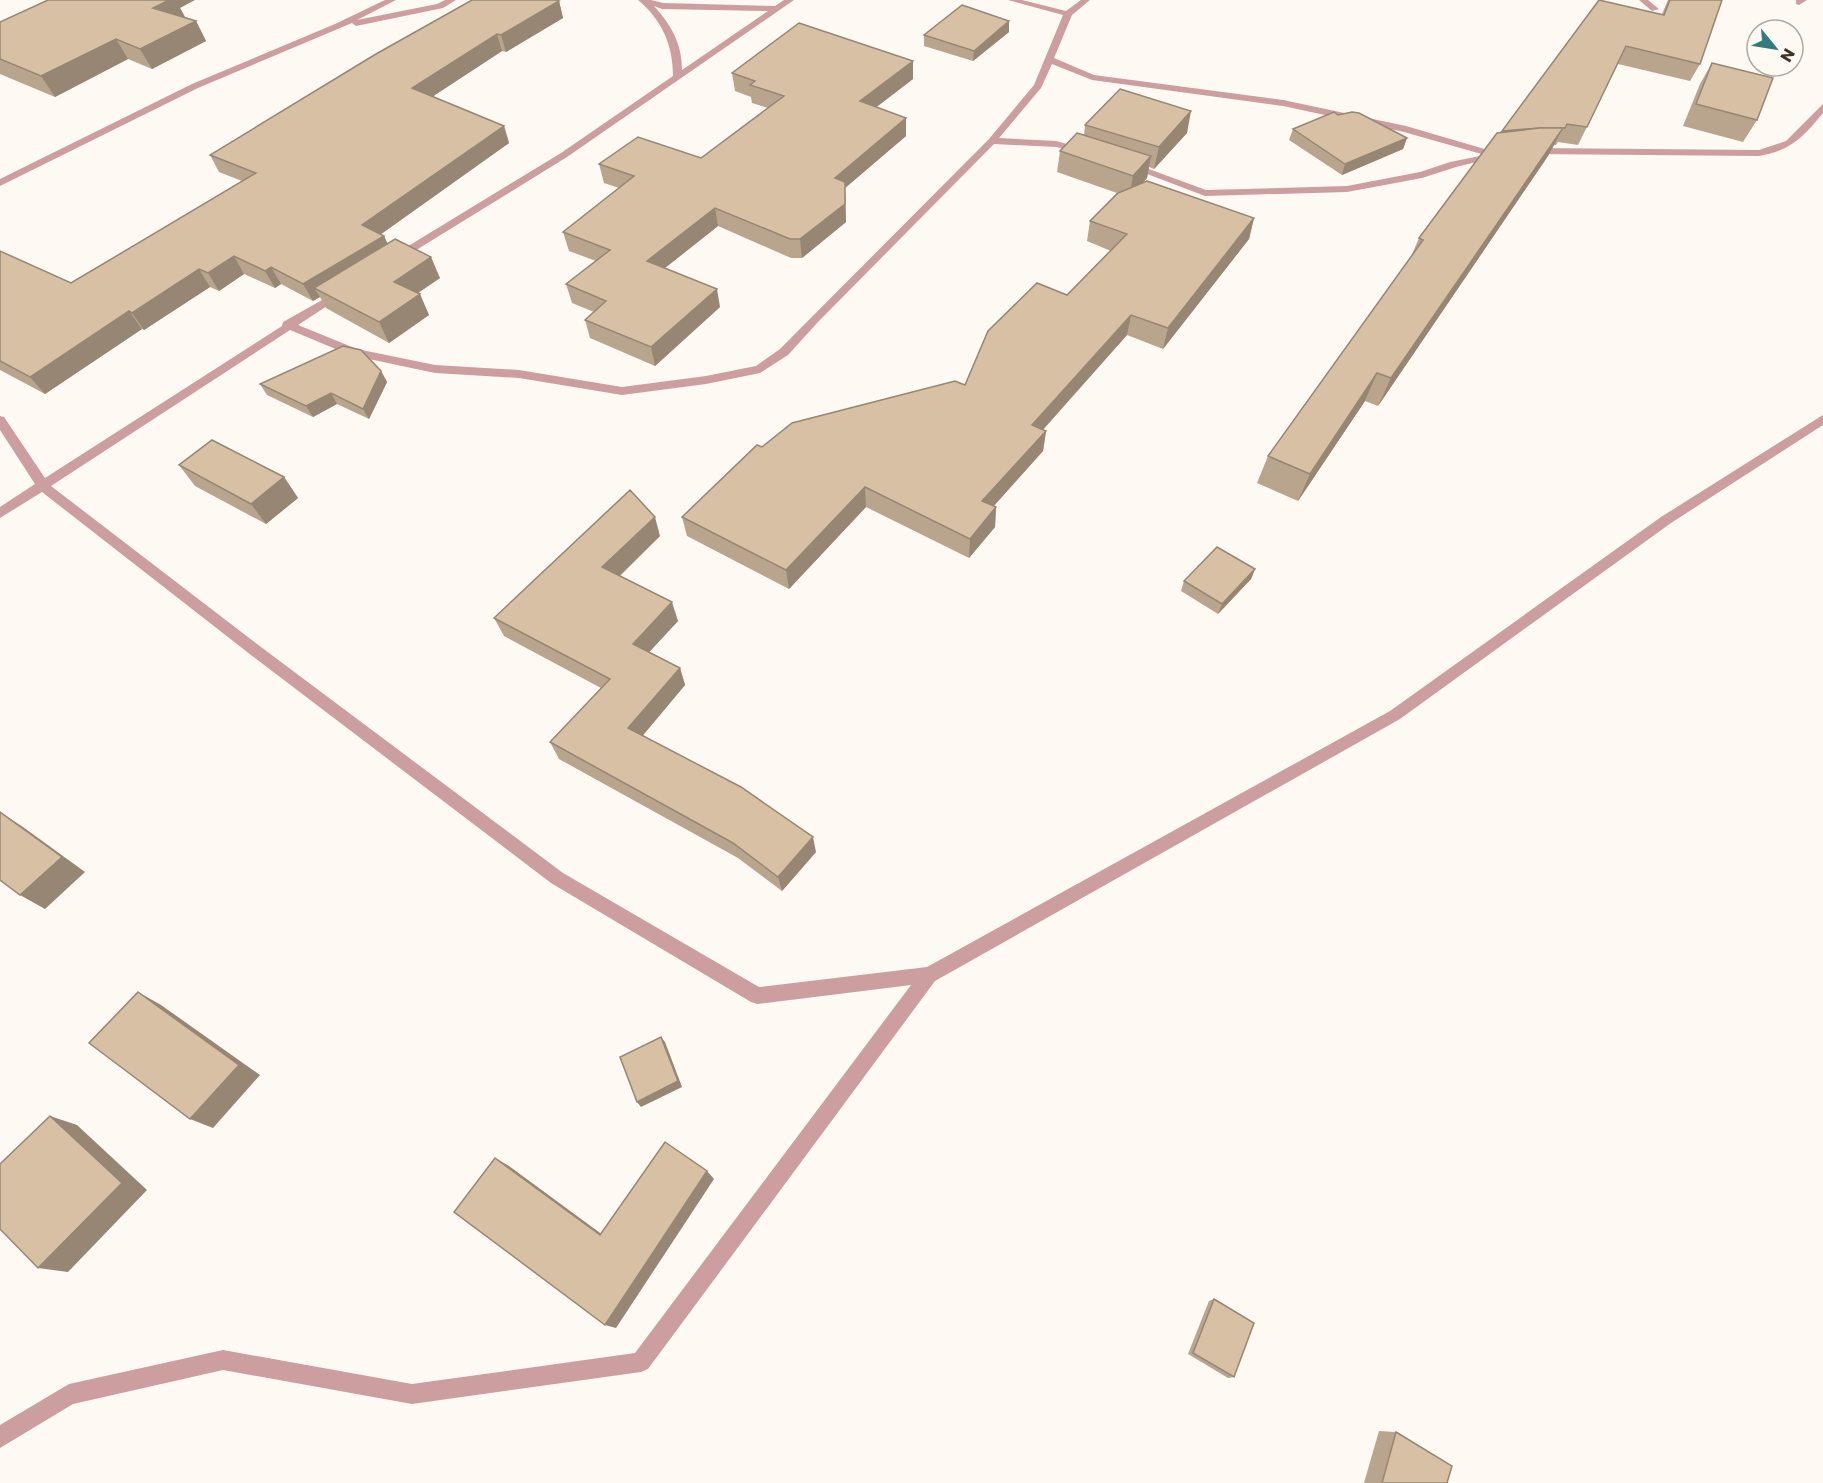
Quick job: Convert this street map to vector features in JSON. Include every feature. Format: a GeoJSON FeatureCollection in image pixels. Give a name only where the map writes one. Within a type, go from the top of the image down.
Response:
{"type":"FeatureCollection","features":[{"type":"Feature","properties":{"kind":"street"},"geometry":{"type":"LineString","coordinates":[[0,183],[195,86],[338,26],[392,0]]}},
{"type":"Feature","properties":{"kind":"street"},"geometry":{"type":"LineString","coordinates":[[338,26],[419,11],[440,6],[452,0]]}},
{"type":"Feature","properties":{"kind":"street"},"geometry":{"type":"LineString","coordinates":[[642,0],[662,6],[776,9]]}},
{"type":"Feature","properties":{"kind":"street"},"geometry":{"type":"LineString","coordinates":[[642,0],[668,27],[678,54],[678,77]]}},
{"type":"Feature","properties":{"kind":"street"},"geometry":{"type":"LineString","coordinates":[[386,265],[564,155],[790,0]]}},
{"type":"Feature","properties":{"kind":"street"},"geometry":{"type":"LineString","coordinates":[[1012,0],[1068,14]]}},
{"type":"Feature","properties":{"kind":"street"},"geometry":{"type":"LineString","coordinates":[[286,325],[354,352],[435,369],[519,374],[600,389],[622,391],[706,380],[760,369],[784,352],[814,319],[992,141],[1038,86],[1051,60],[1068,14],[1086,0]]}},
{"type":"Feature","properties":{"kind":"street"},"geometry":{"type":"LineString","coordinates":[[1643,0],[1655,9]]}},
{"type":"Feature","properties":{"kind":"street"},"geometry":{"type":"LineString","coordinates":[[1051,60],[1092,77],[1283,103],[1406,129],[1496,155]]}},
{"type":"Feature","properties":{"kind":"street"},"geometry":{"type":"LineString","coordinates":[[1119,163],[1205,193],[1347,189],[1422,175],[1454,164],[1496,155],[1521,152],[1616,150],[1759,153],[1779,150],[1798,138],[1823,107]]}},
{"type":"Feature","properties":{"kind":"street"},"geometry":{"type":"LineString","coordinates":[[992,141],[1056,144],[1088,153]]}},
{"type":"Feature","properties":{"kind":"street"},"geometry":{"type":"LineString","coordinates":[[0,513],[44,487],[286,325],[346,289]]}},
{"type":"Feature","properties":{"kind":"street"},"geometry":{"type":"LineString","coordinates":[[0,420],[44,487],[557,878],[757,996],[929,975],[1395,715],[1666,520],[1823,419]]}},
{"type":"Feature","properties":{"kind":"street"},"geometry":{"type":"LineString","coordinates":[[0,1437],[69,1394],[224,1360],[412,1394],[641,1362],[929,975]]}},
{"type":"Feature","properties":{"kind":"building"},"geometry":{"type":"Polygon","coordinates":[[[48,0],[169,0],[153,8],[196,21],[140,49],[116,39],[41,76],[0,59],[0,22],[48,0]]]}},
{"type":"Feature","properties":{"kind":"building"},"geometry":{"type":"Polygon","coordinates":[[[472,0],[559,1],[501,35],[497,34],[412,88],[504,126],[362,225],[384,236],[303,284],[271,267],[265,271],[234,256],[208,273],[199,269],[132,313],[129,311],[30,377],[0,361],[0,251],[71,283],[256,173],[210,155],[376,54],[472,0]]]}},
{"type":"Feature","properties":{"kind":"building"},"geometry":{"type":"Polygon","coordinates":[[[1599,0],[1664,15],[1670,0],[1722,0],[1700,64],[1626,46],[1587,127],[1567,124],[1565,128],[1502,131],[1599,0]]]}},
{"type":"Feature","properties":{"kind":"building"},"geometry":{"type":"Polygon","coordinates":[[[962,5],[1009,21],[974,51],[924,35],[962,5]]]}},
{"type":"Feature","properties":{"kind":"building"},"geometry":{"type":"Polygon","coordinates":[[[799,23],[913,61],[860,101],[906,118],[835,178],[845,182],[845,204],[800,239],[790,239],[715,208],[647,261],[717,289],[651,347],[585,320],[606,301],[566,284],[610,250],[563,232],[634,176],[599,164],[638,137],[701,158],[784,96],[750,85],[755,81],[732,73],[799,23]]]}},
{"type":"Feature","properties":{"kind":"building"},"geometry":{"type":"Polygon","coordinates":[[[1712,63],[1745,71],[1745,78],[1773,78],[1757,120],[1696,104],[1712,63]]]}},
{"type":"Feature","properties":{"kind":"building"},"geometry":{"type":"Polygon","coordinates":[[[1120,89],[1191,111],[1159,147],[1085,125],[1120,89]]]}},
{"type":"Feature","properties":{"kind":"building"},"geometry":{"type":"Polygon","coordinates":[[[1334,112],[1338,115],[1359,113],[1407,138],[1345,164],[1293,129],[1334,112]]]}},
{"type":"Feature","properties":{"kind":"building"},"geometry":{"type":"Polygon","coordinates":[[[1563,128],[1391,378],[1377,373],[1310,474],[1268,456],[1423,240],[1419,238],[1497,133],[1563,128]]]}},
{"type":"Feature","properties":{"kind":"building"},"geometry":{"type":"Polygon","coordinates":[[[1077,133],[1151,156],[1133,176],[1060,151],[1077,133]]]}},
{"type":"Feature","properties":{"kind":"building"},"geometry":{"type":"Polygon","coordinates":[[[1147,181],[1254,218],[1168,328],[1131,315],[1032,425],[1046,431],[982,501],[996,507],[970,539],[865,487],[786,570],[682,517],[757,445],[762,447],[792,423],[955,381],[965,385],[988,331],[1037,283],[1067,295],[1127,234],[1090,221],[1118,193],[1147,181]]]}},
{"type":"Feature","properties":{"kind":"building"},"geometry":{"type":"Polygon","coordinates":[[[395,239],[431,257],[394,282],[420,294],[379,322],[314,288],[395,239]]]}},
{"type":"Feature","properties":{"kind":"building"},"geometry":{"type":"Polygon","coordinates":[[[343,346],[361,350],[381,371],[363,409],[331,393],[306,406],[260,384],[343,346]]]}},
{"type":"Feature","properties":{"kind":"building"},"geometry":{"type":"Polygon","coordinates":[[[212,440],[284,477],[251,504],[179,465],[212,440]]]}},
{"type":"Feature","properties":{"kind":"building"},"geometry":{"type":"Polygon","coordinates":[[[630,490],[655,517],[602,567],[672,602],[633,644],[680,668],[628,728],[741,787],[813,837],[778,877],[733,843],[550,742],[610,679],[494,618],[630,490]]]}},
{"type":"Feature","properties":{"kind":"building"},"geometry":{"type":"Polygon","coordinates":[[[1217,547],[1255,569],[1222,604],[1184,581],[1217,547]]]}},
{"type":"Feature","properties":{"kind":"building"},"geometry":{"type":"Polygon","coordinates":[[[0,812],[62,857],[20,895],[0,880],[0,812]]]}},
{"type":"Feature","properties":{"kind":"building"},"geometry":{"type":"Polygon","coordinates":[[[138,992],[239,1065],[190,1119],[89,1043],[138,992]]]}},
{"type":"Feature","properties":{"kind":"building"},"geometry":{"type":"Polygon","coordinates":[[[661,1037],[678,1081],[637,1102],[620,1057],[661,1037]]]}},
{"type":"Feature","properties":{"kind":"building"},"geometry":{"type":"Polygon","coordinates":[[[50,1116],[122,1183],[38,1268],[0,1229],[0,1164],[50,1116]]]}},
{"type":"Feature","properties":{"kind":"building"},"geometry":{"type":"Polygon","coordinates":[[[665,1142],[707,1171],[605,1325],[454,1212],[495,1158],[600,1235],[665,1142]]]}},
{"type":"Feature","properties":{"kind":"building"},"geometry":{"type":"Polygon","coordinates":[[[1214,1299],[1254,1323],[1234,1377],[1193,1353],[1214,1299]]]}},
{"type":"Feature","properties":{"kind":"building"},"geometry":{"type":"Polygon","coordinates":[[[1396,1432],[1452,1466],[1447,1483],[1382,1483],[1396,1432]]]}}]}
